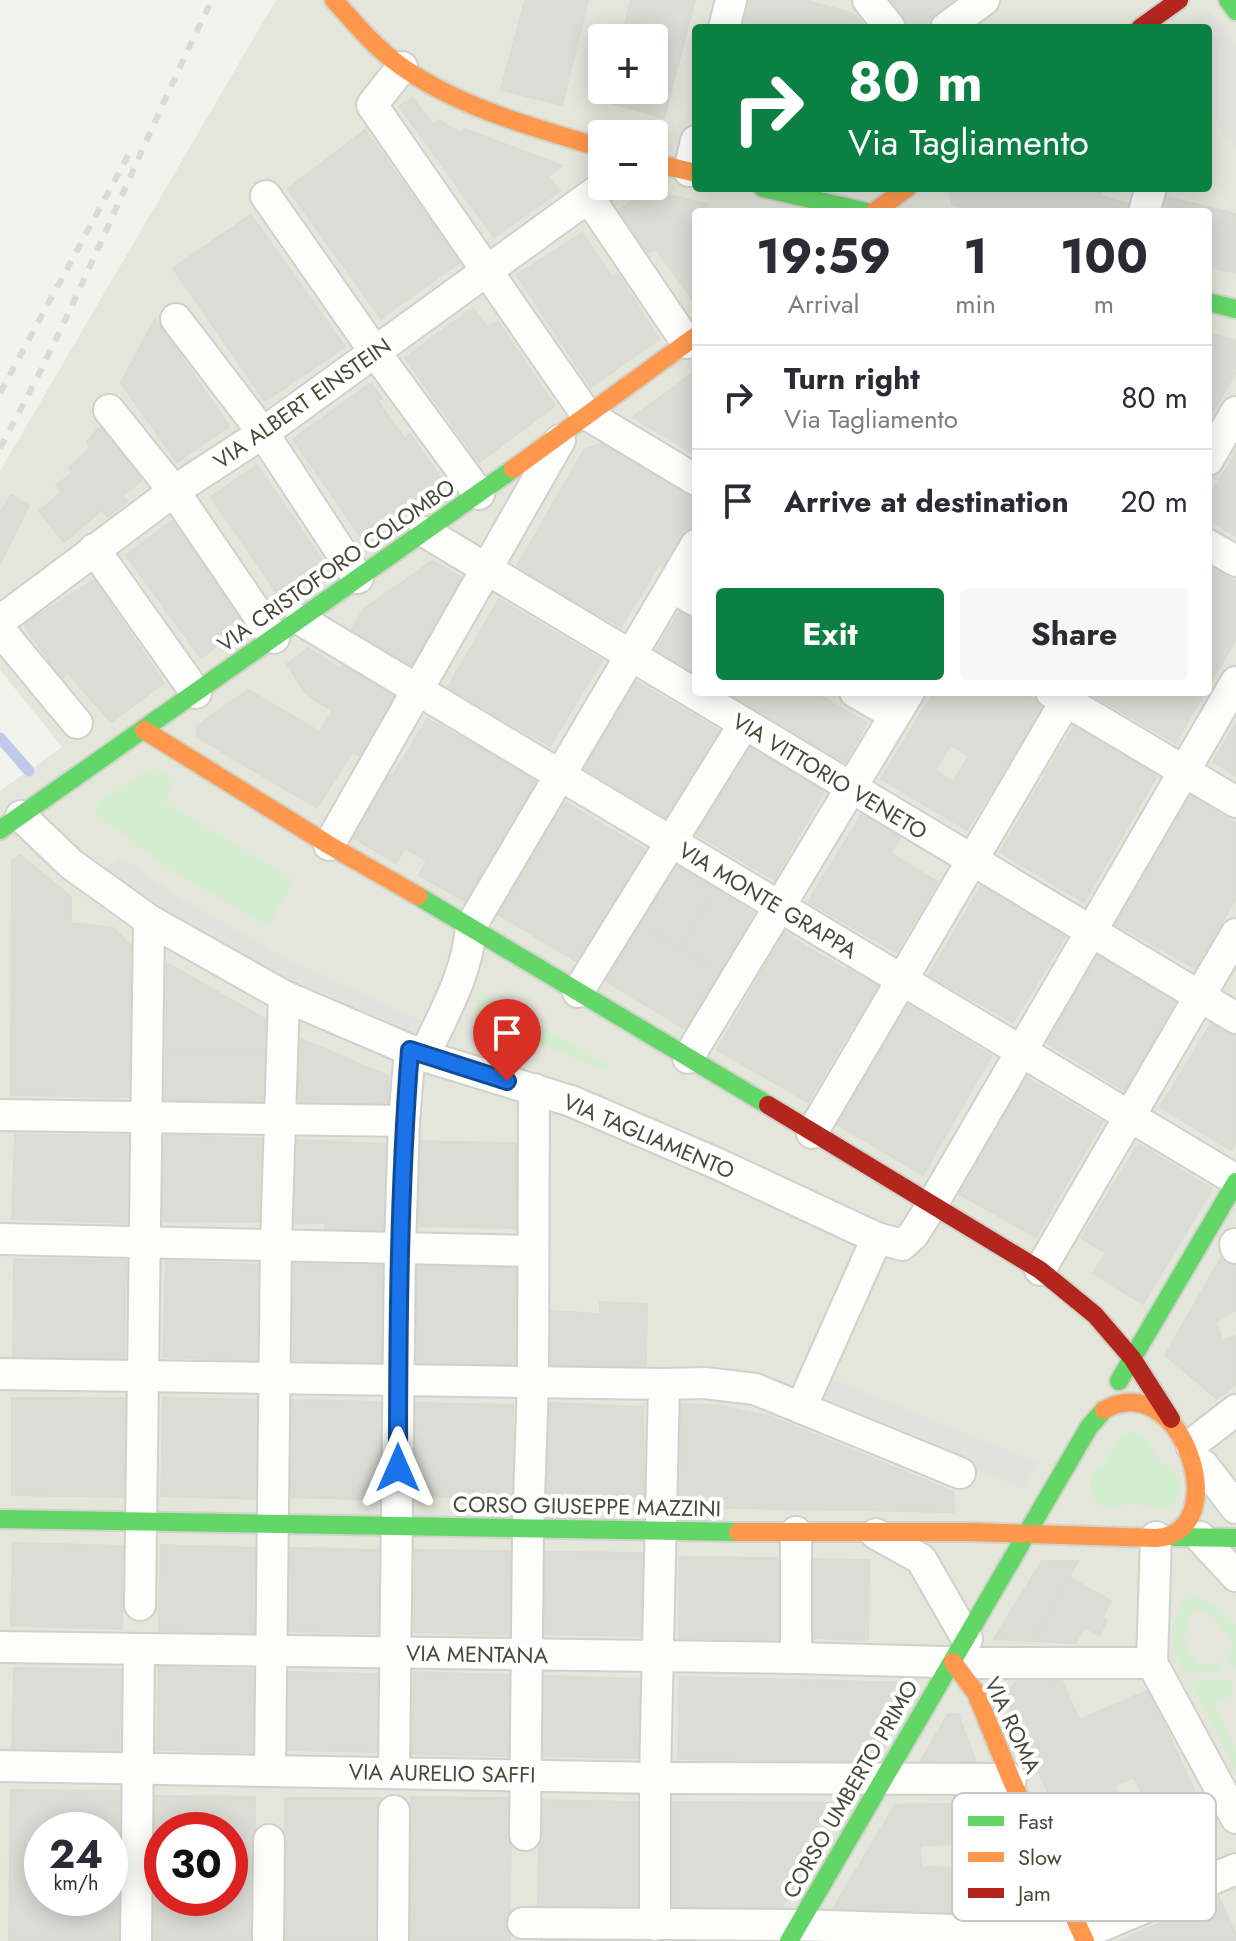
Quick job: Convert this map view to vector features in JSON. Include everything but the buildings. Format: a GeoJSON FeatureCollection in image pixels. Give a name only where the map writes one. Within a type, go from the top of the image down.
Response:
{"type":"FeatureCollection","features":[{"type":"Feature","properties":{"kind":"street"},"geometry":{"type":"LineString","coordinates":[[334,0],[360,30],[402,67],[464,102],[515,122],[588,144]]}},
{"type":"Feature","properties":{"kind":"street"},"geometry":{"type":"LineString","coordinates":[[725,24],[731,0]]}},
{"type":"Feature","properties":{"kind":"street"},"geometry":{"type":"LineString","coordinates":[[868,0],[887,24]]}},
{"type":"Feature","properties":{"kind":"street"},"geometry":{"type":"LineString","coordinates":[[951,24],[984,0]]}},
{"type":"Feature","properties":{"kind":"street"},"geometry":{"type":"LineString","coordinates":[[1146,24],[1179,0]]}},
{"type":"Feature","properties":{"kind":"street"},"geometry":{"type":"LineString","coordinates":[[1228,0],[1236,11]]}},
{"type":"Feature","properties":{"kind":"street"},"geometry":{"type":"LineString","coordinates":[[402,67],[372,105],[486,273],[576,422],[692,478]]}},
{"type":"Feature","properties":{"kind":"street"},"geometry":{"type":"LineString","coordinates":[[668,166],[692,172]]}},
{"type":"Feature","properties":{"kind":"street"},"geometry":{"type":"LineString","coordinates":[[780,192],[850,208]]}},
{"type":"Feature","properties":{"kind":"street"},"geometry":{"type":"LineString","coordinates":[[880,208],[902,192]]}},
{"type":"Feature","properties":{"kind":"street"},"geometry":{"type":"LineString","coordinates":[[266,196],[479,494]]}},
{"type":"Feature","properties":{"kind":"street","name":"VIA ALBERT EINSTEIN"},"geometry":{"type":"LineString","coordinates":[[0,621],[174,491],[263,433],[588,198]]}},
{"type":"Feature","properties":{"kind":"street"},"geometry":{"type":"LineString","coordinates":[[601,200],[691,340]]}},
{"type":"Feature","properties":{"kind":"street"},"geometry":{"type":"LineString","coordinates":[[1212,303],[1236,309]]}},
{"type":"Feature","properties":{"kind":"street"},"geometry":{"type":"LineString","coordinates":[[176,319],[263,433],[358,578]]}},
{"type":"Feature","properties":{"kind":"street","name":"VIA CRISTOFORO COLOMBO"},"geometry":{"type":"LineString","coordinates":[[11,823],[479,494],[691,340]]}},
{"type":"Feature","properties":{"kind":"street"},"geometry":{"type":"LineString","coordinates":[[109,410],[174,491],[274,638]]}},
{"type":"Feature","properties":{"kind":"street"},"geometry":{"type":"LineString","coordinates":[[1212,453],[1236,412]]}},
{"type":"Feature","properties":{"kind":"street"},"geometry":{"type":"LineString","coordinates":[[329,845],[486,570],[576,422]]}},
{"type":"Feature","properties":{"kind":"street","name":"VIA VITTORIO VENETO"},"geometry":{"type":"LineString","coordinates":[[425,532],[692,693]]}},
{"type":"Feature","properties":{"kind":"street"},"geometry":{"type":"LineString","coordinates":[[1212,547],[1236,561]]}},
{"type":"Feature","properties":{"kind":"street"},"geometry":{"type":"LineString","coordinates":[[94,549],[196,693]]}},
{"type":"Feature","properties":{"kind":"street"},"geometry":{"type":"LineString","coordinates":[[394,1772],[404,1121],[417,1053],[456,988],[470,945],[471,926],[630,656],[684,594],[692,561]]}},
{"type":"Feature","properties":{"kind":"street","name":"VIA MONTE GRAPPA"},"geometry":{"type":"LineString","coordinates":[[301,620],[1236,1181]]}},
{"type":"Feature","properties":{"kind":"street"},"geometry":{"type":"LineString","coordinates":[[0,630],[77,723]]}},
{"type":"Feature","properties":{"kind":"street"},"geometry":{"type":"LineString","coordinates":[[932,1205],[1236,682]]}},
{"type":"Feature","properties":{"kind":"street","name":"VIA VITTORIO VENETO"},"geometry":{"type":"LineString","coordinates":[[697,696],[1236,1018]]}},
{"type":"Feature","properties":{"kind":"street"},"geometry":{"type":"LineString","coordinates":[[688,1058],[902,704],[871,696]]}},
{"type":"Feature","properties":{"kind":"street"},"geometry":{"type":"LineString","coordinates":[[812,1133],[972,860],[1062,696]]}},
{"type":"Feature","properties":{"kind":"street"},"geometry":{"type":"LineString","coordinates":[[1065,696],[1236,802]]}},
{"type":"Feature","properties":{"kind":"street"},"geometry":{"type":"LineString","coordinates":[[578,992],[744,724]]}},
{"type":"Feature","properties":{"kind":"street"},"geometry":{"type":"LineString","coordinates":[[144,730],[329,845],[471,926],[1040,1270],[1095,1315],[1132,1358],[1171,1419],[1236,1508]]}},
{"type":"Feature","properties":{"kind":"street","name":"VIA TAGLIAMENTO"},"geometry":{"type":"LineString","coordinates":[[11,823],[149,920],[284,996],[417,1053],[571,1101],[703,1157],[877,1238],[902,1245],[913,1235],[932,1205]]}},
{"type":"Feature","properties":{"kind":"street"},"geometry":{"type":"LineString","coordinates":[[140,1605],[149,920]]}},
{"type":"Feature","properties":{"kind":"street"},"geometry":{"type":"LineString","coordinates":[[1040,1270],[1236,934]]}},
{"type":"Feature","properties":{"kind":"street"},"geometry":{"type":"LineString","coordinates":[[270,1771],[278,1119],[284,996]]}},
{"type":"Feature","properties":{"kind":"street"},"geometry":{"type":"LineString","coordinates":[[525,1835],[533,1382],[534,1089]]}},
{"type":"Feature","properties":{"kind":"street"},"geometry":{"type":"LineString","coordinates":[[0,1115],[404,1121]]}},
{"type":"Feature","properties":{"kind":"street"},"geometry":{"type":"LineString","coordinates":[[1132,1358],[1236,1181]]}},
{"type":"Feature","properties":{"kind":"street"},"geometry":{"type":"LineString","coordinates":[[801,1408],[877,1238]]}},
{"type":"Feature","properties":{"kind":"street"},"geometry":{"type":"LineString","coordinates":[[0,1239],[533,1251]]}},
{"type":"Feature","properties":{"kind":"street","name":"CORSO UMBERTO PRIMO"},"geometry":{"type":"LineString","coordinates":[[794,1933],[1132,1358]]}},
{"type":"Feature","properties":{"kind":"street"},"geometry":{"type":"LineString","coordinates":[[0,1374],[705,1383],[755,1389],[960,1473]]}},
{"type":"Feature","properties":{"kind":"street"},"geometry":{"type":"LineString","coordinates":[[655,1925],[655,1778],[664,1384]]}},
{"type":"Feature","properties":{"kind":"street"},"geometry":{"type":"LineString","coordinates":[[1100,1412],[1128,1401],[1146,1403],[1171,1419]]}},
{"type":"Feature","properties":{"kind":"street"},"geometry":{"type":"LineString","coordinates":[[1197,1455],[1230,1415]]}},
{"type":"Feature","properties":{"kind":"street"},"geometry":{"type":"LineString","coordinates":[[1070,1490],[1076,1454]]}},
{"type":"Feature","properties":{"kind":"street"},"geometry":{"type":"LineString","coordinates":[[1197,1455],[1208,1485],[1206,1503],[1196,1520],[1177,1537],[1152,1663],[1236,1818]]}},
{"type":"Feature","properties":{"kind":"street","name":"CORSO GIUSEPPE MAZZINI"},"geometry":{"type":"LineString","coordinates":[[0,1519],[528,1530],[871,1531],[1177,1537]]}},
{"type":"Feature","properties":{"kind":"street"},"geometry":{"type":"LineString","coordinates":[[1082,1521],[1098,1535]]}},
{"type":"Feature","properties":{"kind":"street"},"geometry":{"type":"LineString","coordinates":[[871,1531],[921,1559],[960,1651]]}},
{"type":"Feature","properties":{"kind":"street"},"geometry":{"type":"LineString","coordinates":[[796,1532],[796,1658]]}},
{"type":"Feature","properties":{"kind":"street"},"geometry":{"type":"LineString","coordinates":[[1177,1537],[1236,1538]]}},
{"type":"Feature","properties":{"kind":"street"},"geometry":{"type":"LineString","coordinates":[[1177,1537],[1236,1576]]}},
{"type":"Feature","properties":{"kind":"street","name":"VIA MENTANA"},"geometry":{"type":"LineString","coordinates":[[0,1647],[796,1658],[960,1651],[1152,1663]]}},
{"type":"Feature","properties":{"kind":"street"},"geometry":{"type":"LineString","coordinates":[[136,1941],[139,1649]]}},
{"type":"Feature","properties":{"kind":"street","name":"VIA ROMA"},"geometry":{"type":"LineString","coordinates":[[960,1651],[1017,1793]]}},
{"type":"Feature","properties":{"kind":"street","name":"VIA AURELIO SAFFI"},"geometry":{"type":"LineString","coordinates":[[0,1766],[655,1778],[1011,1779]]}},
{"type":"Feature","properties":{"kind":"street"},"geometry":{"type":"LineString","coordinates":[[393,1941],[394,1811]]}},
{"type":"Feature","properties":{"kind":"street"},"geometry":{"type":"LineString","coordinates":[[268,1941],[269,1840]]}},
{"type":"Feature","properties":{"kind":"street"},"geometry":{"type":"LineString","coordinates":[[1216,1878],[1236,1869]]}},
{"type":"Feature","properties":{"kind":"street"},"geometry":{"type":"LineString","coordinates":[[523,1923],[655,1925],[794,1933],[1084,1938],[1121,1921]]}},
{"type":"Feature","properties":{"kind":"shaded area"},"geometry":{"type":"Polygon","coordinates":[[[276,0],[1236,0],[1236,1941],[0,1941],[0,791],[62,747],[0,670],[0,471],[276,0]]]}},
{"type":"Feature","properties":{"kind":"shaded area"},"geometry":{"type":"Polygon","coordinates":[[[1207,11],[1236,46],[1236,149],[1212,116],[1212,24],[1189,24],[1207,11]]]}},
{"type":"Feature","properties":{"kind":"shaded area"},"geometry":{"type":"Polygon","coordinates":[[[122,858],[184,900],[285,958],[421,1021],[412,1039],[277,979],[171,919],[100,871],[122,858]]]}},
{"type":"Feature","properties":{"kind":"shaded area"},"geometry":{"type":"Polygon","coordinates":[[[832,1379],[1038,1463],[1024,1489],[821,1405],[832,1379]]]}},
{"type":"Feature","properties":{"kind":"green space"},"geometry":{"type":"Polygon","coordinates":[[[152,768],[176,779],[164,802],[294,880],[268,926],[164,866],[95,813],[99,801],[152,768]]]}},
{"type":"Feature","properties":{"kind":"green space"},"geometry":{"type":"Polygon","coordinates":[[[481,992],[610,1067],[605,1070],[475,1017],[476,1002],[481,992]]]}},
{"type":"Feature","properties":{"kind":"green space"},"geometry":{"type":"Polygon","coordinates":[[[1134,1432],[1146,1439],[1161,1463],[1179,1478],[1179,1496],[1169,1507],[1158,1509],[1131,1504],[1107,1507],[1098,1502],[1092,1493],[1090,1483],[1094,1473],[1107,1460],[1119,1439],[1134,1432]]]}},
{"type":"Feature","properties":{"kind":"green space"},"geometry":{"type":"Polygon","coordinates":[[[1195,1597],[1212,1604],[1236,1625],[1236,1665],[1233,1668],[1225,1660],[1231,1654],[1232,1640],[1211,1614],[1199,1609],[1186,1626],[1187,1648],[1199,1664],[1209,1666],[1220,1662],[1223,1672],[1185,1673],[1176,1654],[1173,1627],[1185,1599],[1195,1597]]]}},
{"type":"Feature","properties":{"kind":"green space"},"geometry":{"type":"Polygon","coordinates":[[[1230,1680],[1233,1692],[1214,1706],[1236,1748],[1236,1769],[1190,1682],[1230,1680]]]}},
{"type":"Feature","properties":{"kind":"waterway"},"geometry":{"type":"LineString","coordinates":[[0,738],[29,771]]}},
{"type":"Feature","properties":{"kind":"railway"},"geometry":{"type":"LineString","coordinates":[[0,448],[57,338],[212,0]]}},
{"type":"Feature","properties":{"kind":"railway"},"geometry":{"type":"LineString","coordinates":[[0,393],[129,154]]}},
{"type":"Feature","properties":{"kind":"traffic: fast"},"geometry":{"type":"LineString","coordinates":[[1228,0],[1236,11]]}},
{"type":"Feature","properties":{"kind":"traffic: fast"},"geometry":{"type":"LineString","coordinates":[[780,192],[850,208]]}},
{"type":"Feature","properties":{"kind":"traffic: fast"},"geometry":{"type":"LineString","coordinates":[[1212,303],[1236,309]]}},
{"type":"Feature","properties":{"kind":"traffic: fast"},"geometry":{"type":"LineString","coordinates":[[0,830],[513,469]]}},
{"type":"Feature","properties":{"kind":"traffic: fast"},"geometry":{"type":"LineString","coordinates":[[418,896],[768,1105]]}},
{"type":"Feature","properties":{"kind":"traffic: fast"},"geometry":{"type":"LineString","coordinates":[[1119,1381],[1236,1182]]}},
{"type":"Feature","properties":{"kind":"traffic: fast"},"geometry":{"type":"LineString","coordinates":[[789,1941],[1089,1427],[1104,1410]]}},
{"type":"Feature","properties":{"kind":"traffic: fast"},"geometry":{"type":"LineString","coordinates":[[0,1519],[738,1532]]}},
{"type":"Feature","properties":{"kind":"traffic: fast"},"geometry":{"type":"LineString","coordinates":[[1174,1537],[1236,1538]]}},
{"type":"Feature","properties":{"kind":"traffic: slow"},"geometry":{"type":"LineString","coordinates":[[334,0],[362,32],[417,77],[494,114],[588,144]]}},
{"type":"Feature","properties":{"kind":"traffic: slow"},"geometry":{"type":"LineString","coordinates":[[668,166],[692,172]]}},
{"type":"Feature","properties":{"kind":"traffic: slow"},"geometry":{"type":"LineString","coordinates":[[880,208],[902,192]]}},
{"type":"Feature","properties":{"kind":"traffic: slow"},"geometry":{"type":"LineString","coordinates":[[513,469],[692,339]]}},
{"type":"Feature","properties":{"kind":"traffic: slow"},"geometry":{"type":"LineString","coordinates":[[144,730],[329,845],[418,896]]}},
{"type":"Feature","properties":{"kind":"traffic: slow"},"geometry":{"type":"LineString","coordinates":[[738,1532],[970,1532],[1156,1538],[1180,1530],[1193,1510],[1196,1484],[1190,1456],[1176,1430],[1157,1410],[1132,1402],[1104,1410]]}},
{"type":"Feature","properties":{"kind":"traffic: slow"},"geometry":{"type":"LineString","coordinates":[[953,1662],[976,1693],[1017,1793]]}},
{"type":"Feature","properties":{"kind":"traffic: slow"},"geometry":{"type":"LineString","coordinates":[[1076,1921],[1085,1941]]}},
{"type":"Feature","properties":{"kind":"traffic: jam"},"geometry":{"type":"LineString","coordinates":[[1146,24],[1179,0]]}},
{"type":"Feature","properties":{"kind":"traffic: jam"},"geometry":{"type":"LineString","coordinates":[[768,1105],[1040,1270],[1095,1315],[1132,1358],[1171,1419]]}},
{"type":"Feature","properties":{"kind":"route"},"geometry":{"type":"LineString","coordinates":[[398,1468],[400,1248],[404,1121],[410,1050],[507,1081]]}}]}
